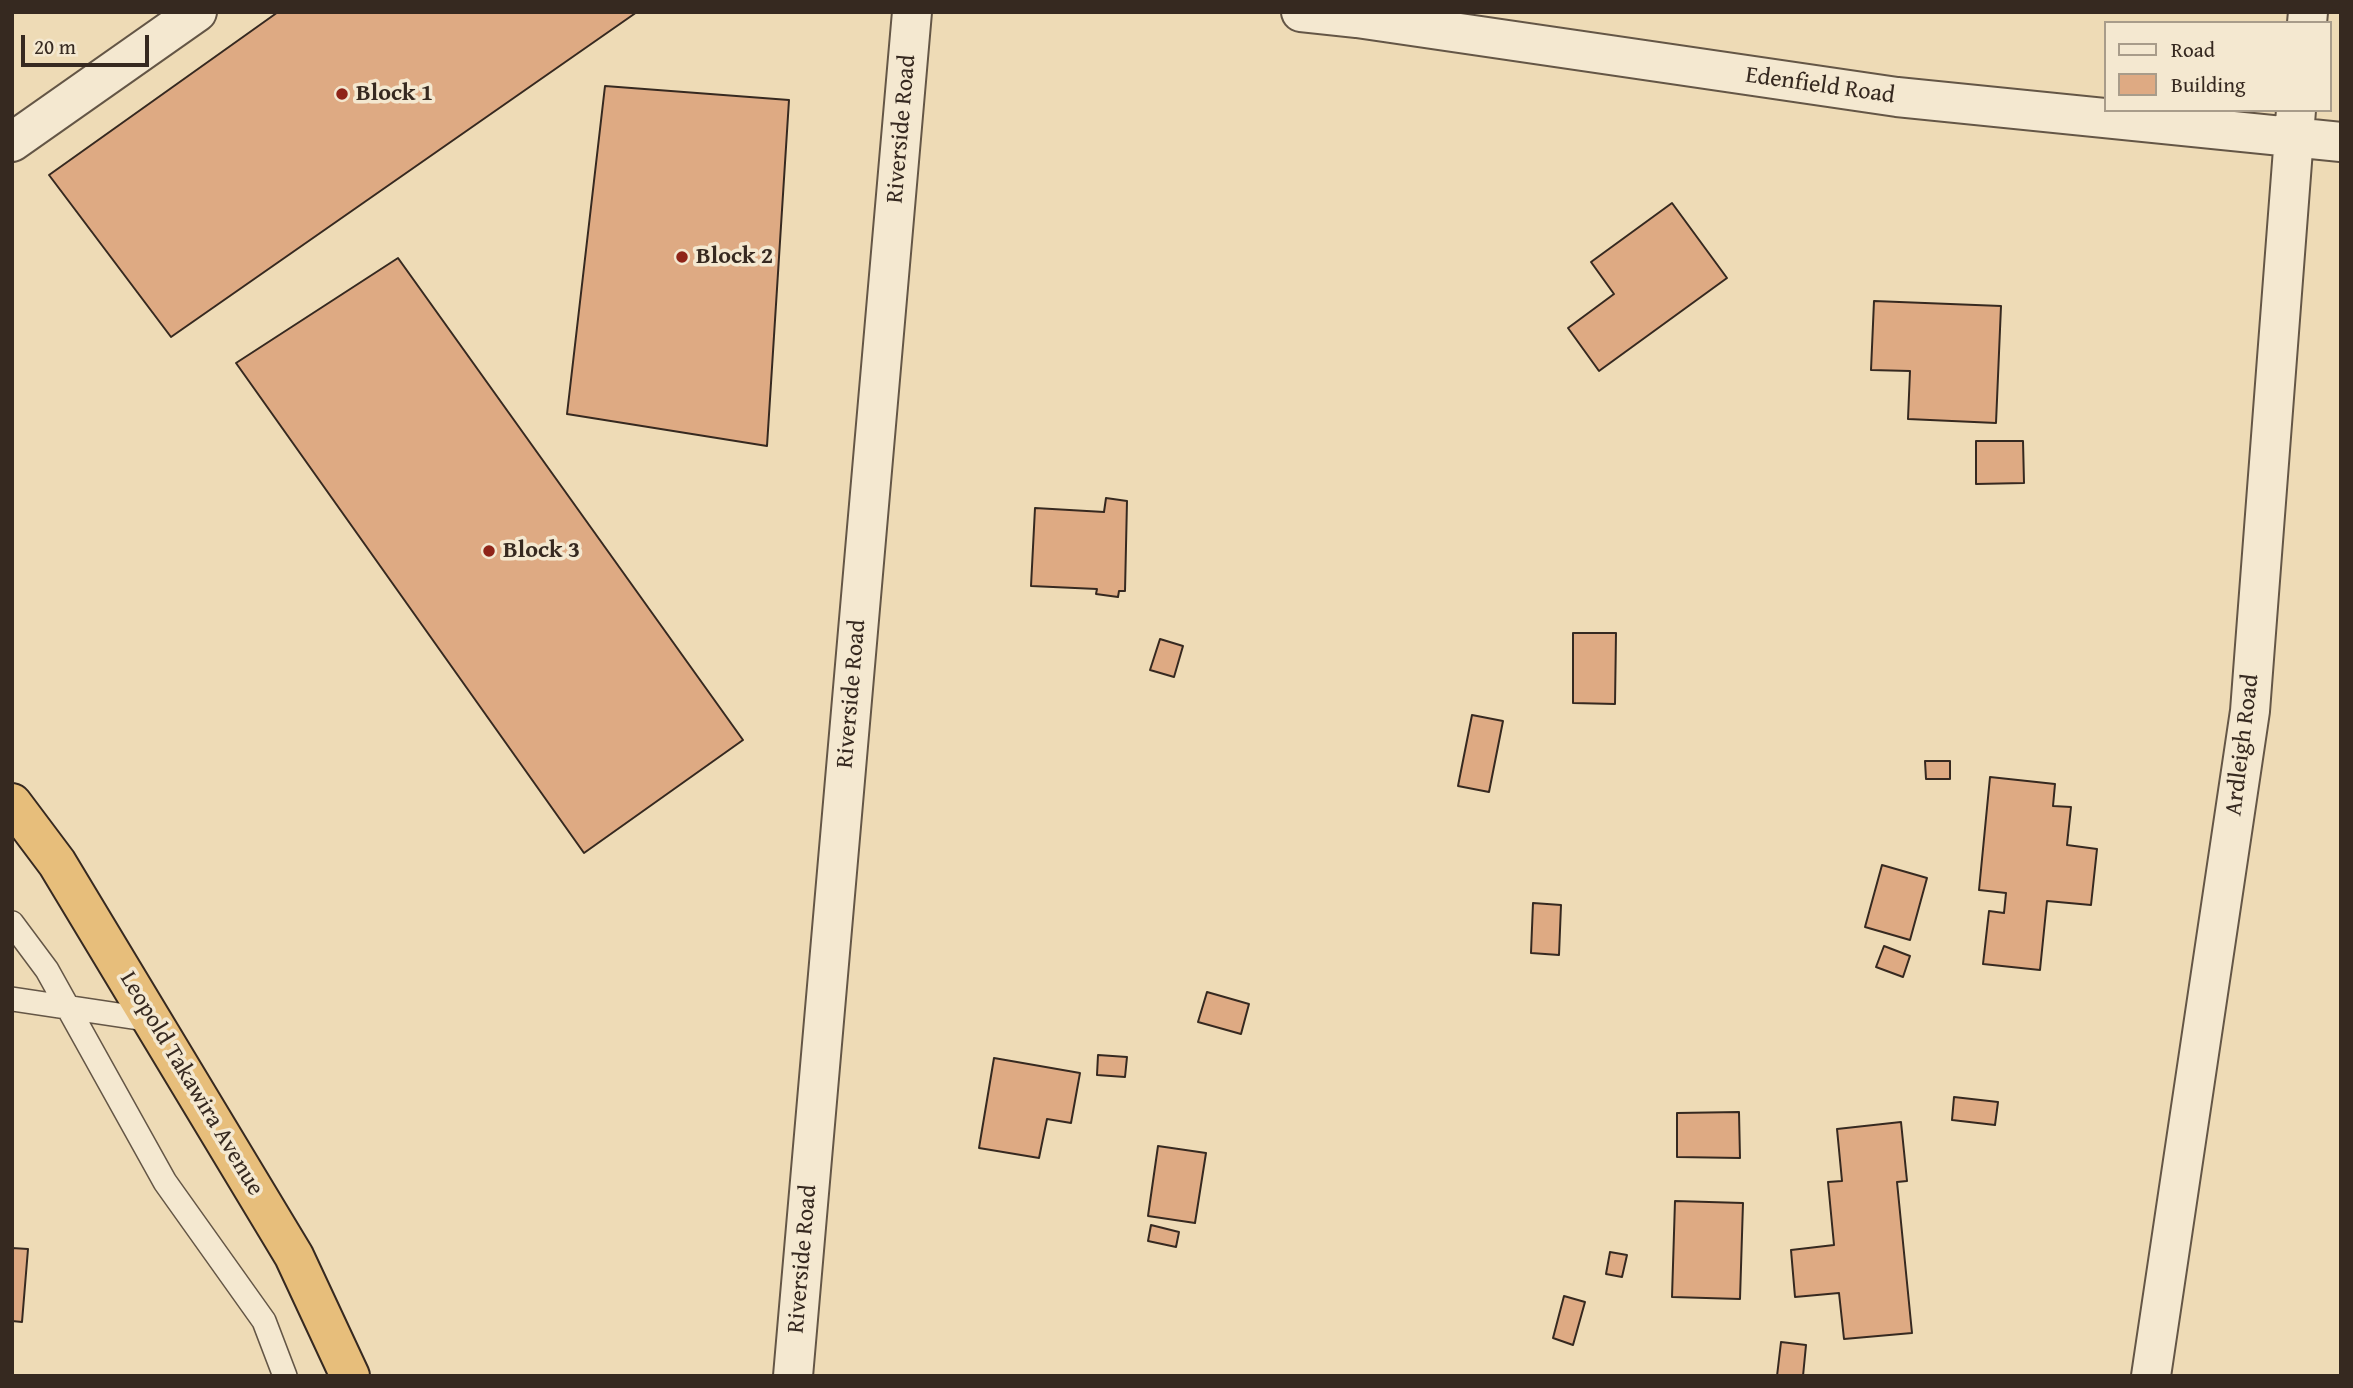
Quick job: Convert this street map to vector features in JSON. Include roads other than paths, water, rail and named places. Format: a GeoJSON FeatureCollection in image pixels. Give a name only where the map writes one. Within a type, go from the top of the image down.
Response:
{"type":"FeatureCollection","features":[{"type":"Feature","properties":{"kind":"highway","name":"Leopold Takawira Avenue"},"geometry":{"type":"LineString","coordinates":[[12,803],[57,863],[294,1256],[350,1376]]}},
{"type":"Feature","properties":{"kind":"street"},"geometry":{"type":"LineString","coordinates":[[12,142],[197,12]]}},
{"type":"Feature","properties":{"kind":"street","name":"Riverside Road"},"geometry":{"type":"LineString","coordinates":[[793,1376],[912,12]]}},
{"type":"Feature","properties":{"kind":"street","name":"Edenfield Road"},"geometry":{"type":"LineString","coordinates":[[1301,12],[1897,97],[2104,111]]}},
{"type":"Feature","properties":{"kind":"street","name":"Edenfield Road"},"geometry":{"type":"LineString","coordinates":[[2118,112],[2295,124],[2341,142]]}},
{"type":"Feature","properties":{"kind":"street","name":"Ardleigh Road"},"geometry":{"type":"LineString","coordinates":[[2151,1376],[2250,711],[2295,124]]}},
{"type":"Feature","properties":{"kind":"lane"},"geometry":{"type":"LineString","coordinates":[[12,923],[47,970],[165,1182],[264,1321],[285,1376]]}},
{"type":"Feature","properties":{"kind":"lane"},"geometry":{"type":"LineString","coordinates":[[12,999],[152,1020]]}},
{"type":"Feature","properties":{"kind":"place","name":"Block 1"},"geometry":{"type":"Point","coordinates":[342,94]}},
{"type":"Feature","properties":{"kind":"place","name":"Block 2"},"geometry":{"type":"Point","coordinates":[682,257]}},
{"type":"Feature","properties":{"kind":"place","name":"Block 3"},"geometry":{"type":"Point","coordinates":[489,551]}}]}
